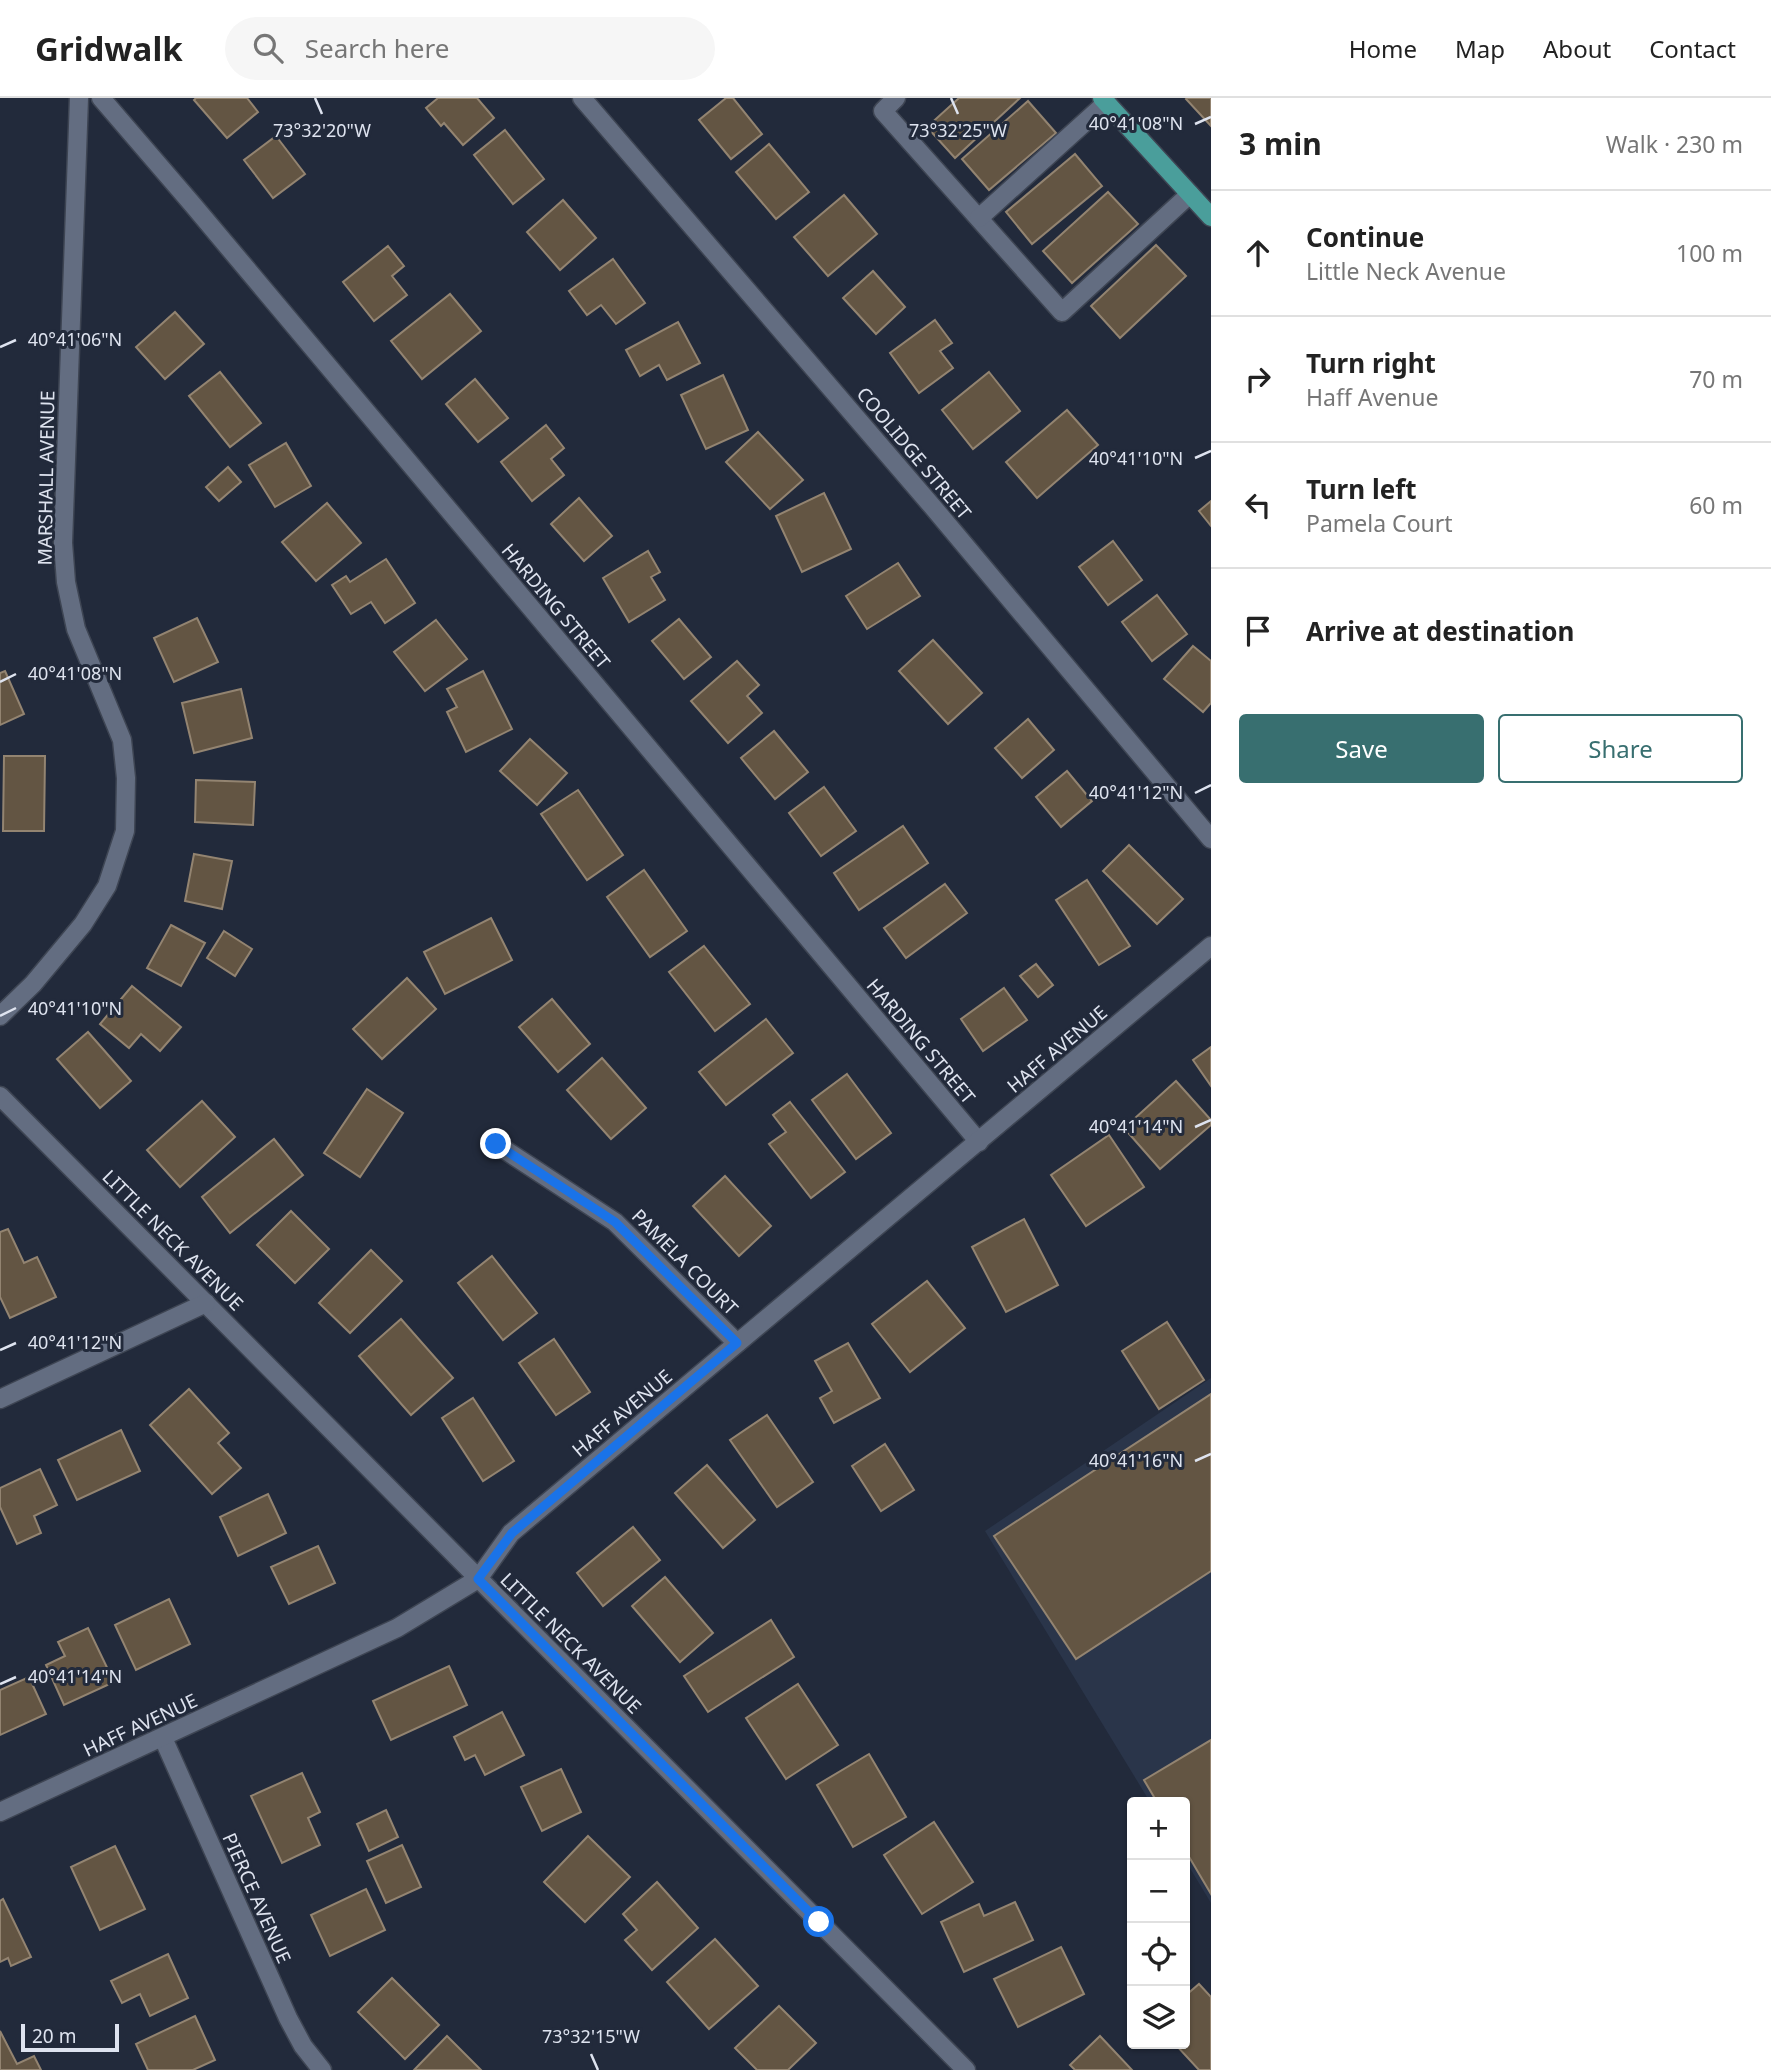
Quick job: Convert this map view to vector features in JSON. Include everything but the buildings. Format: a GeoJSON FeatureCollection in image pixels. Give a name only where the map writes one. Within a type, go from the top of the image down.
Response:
{"type":"FeatureCollection","features":[{"type":"Feature","properties":{"kind":"main road"},"geometry":{"type":"LineString","coordinates":[[1104,100],[1211,217]]}},
{"type":"Feature","properties":{"kind":"street","name":"MARSHALL AVENUE"},"geometry":{"type":"LineString","coordinates":[[0,1016],[33,984],[83,925],[107,886],[125,831],[127,778],[122,740],[76,629],[66,582],[63,543],[79,98]]}},
{"type":"Feature","properties":{"kind":"street","name":"HARDING STREET"},"geometry":{"type":"LineString","coordinates":[[101,98],[979,1142]]}},
{"type":"Feature","properties":{"kind":"street","name":"COOLIDGE STREET"},"geometry":{"type":"LineString","coordinates":[[582,98],[932,506],[1211,839]]}},
{"type":"Feature","properties":{"kind":"street"},"geometry":{"type":"LineString","coordinates":[[897,98],[883,111],[1062,312],[1190,194]]}},
{"type":"Feature","properties":{"kind":"street"},"geometry":{"type":"LineString","coordinates":[[979,218],[1104,100]]}},
{"type":"Feature","properties":{"kind":"street","name":"HAFF AVENUE"},"geometry":{"type":"LineString","coordinates":[[0,1812],[397,1628],[478,1579],[512,1533],[1211,946]]}},
{"type":"Feature","properties":{"kind":"street","name":"LITTLE NECK AVENUE"},"geometry":{"type":"LineString","coordinates":[[0,1096],[966,2070]]}},
{"type":"Feature","properties":{"kind":"street","name":"PAMELA COURT"},"geometry":{"type":"LineString","coordinates":[[496,1144],[615,1222],[737,1343]]}},
{"type":"Feature","properties":{"kind":"street"},"geometry":{"type":"LineString","coordinates":[[0,1399],[205,1303]]}},
{"type":"Feature","properties":{"kind":"street","name":"PIERCE AVENUE"},"geometry":{"type":"LineString","coordinates":[[163,1738],[288,2018],[303,2046],[322,2070]]}},
{"type":"Feature","properties":{"kind":"shaded area"},"geometry":{"type":"Polygon","coordinates":[[[1211,1378],[1211,1903],[1190,1868],[1190,1797],[1147,1797],[985,1531],[1211,1378]]]}},
{"type":"Feature","properties":{"kind":"route"},"geometry":{"type":"LineString","coordinates":[[496,1144],[615,1222],[737,1343],[512,1533],[478,1579],[819,1922]]}}]}
